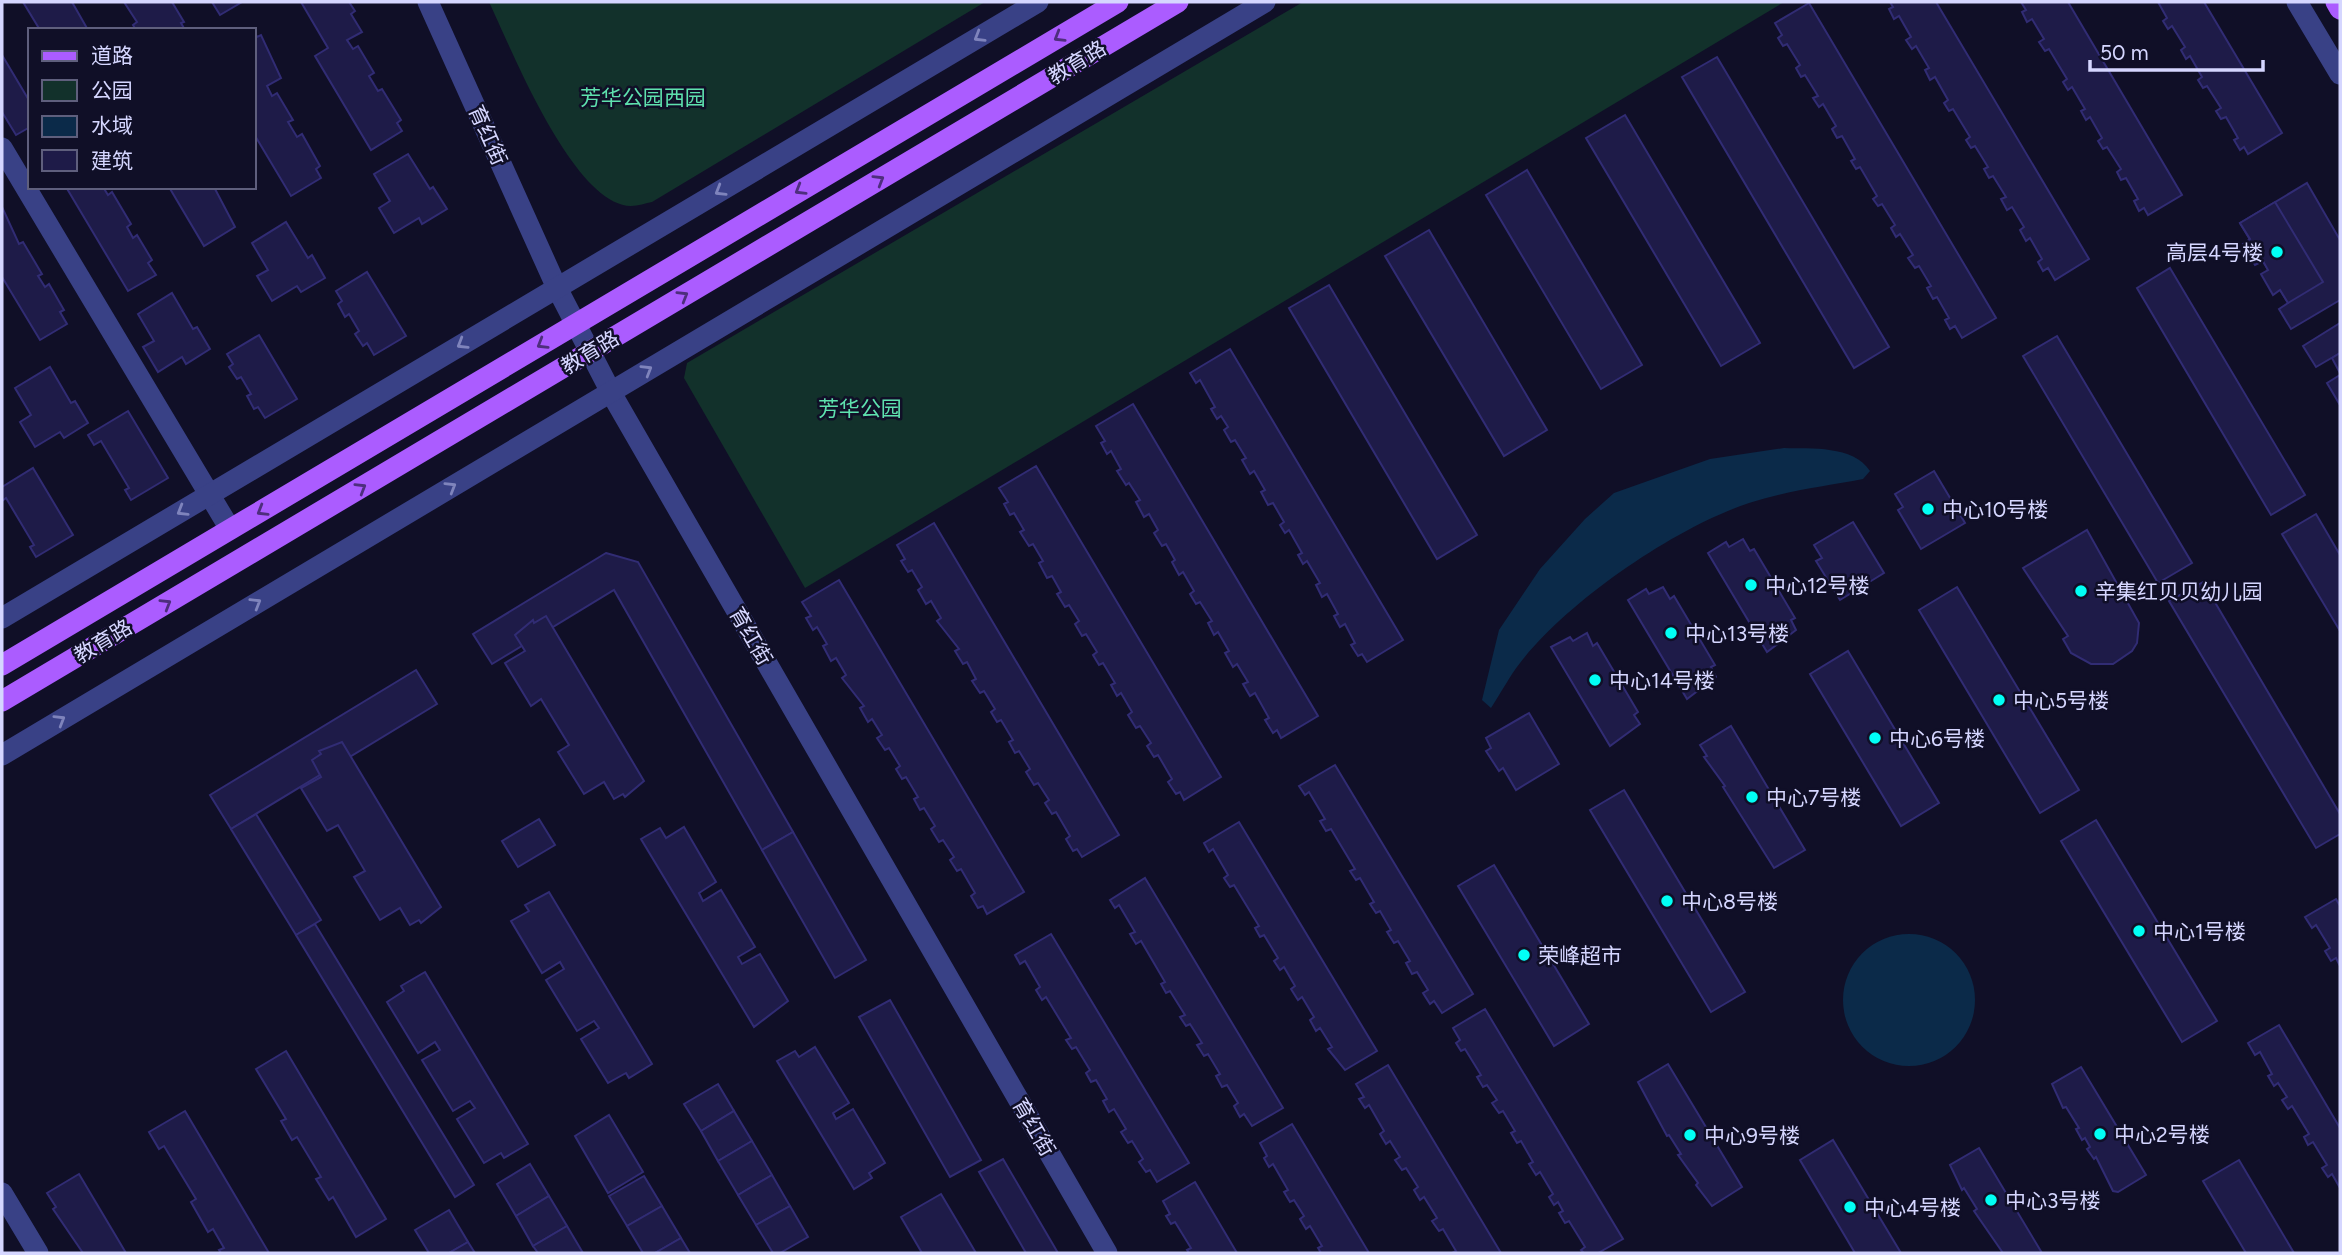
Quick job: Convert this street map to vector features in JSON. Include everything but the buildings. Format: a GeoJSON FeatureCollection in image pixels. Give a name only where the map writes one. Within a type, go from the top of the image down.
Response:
{"type":"FeatureCollection","features":[{"type":"Feature","properties":{"kind":"main road","name":"教育路"},"geometry":{"type":"LineString","coordinates":[[2,665],[1118,2]]}},
{"type":"Feature","properties":{"kind":"main road","name":"教育路"},"geometry":{"type":"LineString","coordinates":[[2,701],[1178,2]]}},
{"type":"Feature","properties":{"kind":"main road"},"geometry":{"type":"LineString","coordinates":[[2336,2],[2340,9]]}},
{"type":"Feature","properties":{"kind":"street","name":"育红街"},"geometry":{"type":"LineString","coordinates":[[428,2],[556,288],[611,391],[1107,1253]]}},
{"type":"Feature","properties":{"kind":"street"},"geometry":{"type":"LineString","coordinates":[[2,618],[1038,2]]}},
{"type":"Feature","properties":{"kind":"street"},"geometry":{"type":"LineString","coordinates":[[2,755],[1265,2]]}},
{"type":"Feature","properties":{"kind":"street"},"geometry":{"type":"LineString","coordinates":[[2297,2],[2340,74]]}},
{"type":"Feature","properties":{"kind":"street"},"geometry":{"type":"LineString","coordinates":[[2,148],[230,530]]}},
{"type":"Feature","properties":{"kind":"street"},"geometry":{"type":"LineString","coordinates":[[2,1193],[38,1253]]}},
{"type":"Feature","properties":{"kind":"green space","name":"芳华公园西园"},"geometry":{"type":"Polygon","coordinates":[[[489,2],[985,2],[652,202],[631,206],[609,199],[587,180],[566,153],[528,86],[489,2]]]}},
{"type":"Feature","properties":{"kind":"green space","name":"芳华公园"},"geometry":{"type":"Polygon","coordinates":[[[1303,2],[1784,2],[805,588],[684,378],[687,363],[1303,2]]]}},
{"type":"Feature","properties":{"kind":"water"},"geometry":{"type":"Polygon","coordinates":[[[1784,448],[1831,450],[1853,457],[1870,471],[1863,479],[1791,492],[1749,503],[1688,530],[1656,548],[1565,615],[1516,668],[1491,708],[1482,700],[1499,630],[1540,569],[1585,519],[1614,493],[1710,459],[1784,448]]]}},
{"type":"Feature","properties":{"kind":"water"},"geometry":{"type":"Polygon","coordinates":[[[1909,934],[1934,939],[1956,953],[1970,975],[1975,1000],[1970,1025],[1956,1047],[1934,1061],[1909,1066],[1884,1061],[1862,1047],[1848,1025],[1843,1000],[1848,975],[1862,953],[1884,939],[1909,934]]]}},
{"type":"Feature","properties":{"kind":"place","name":"高层4号楼"},"geometry":{"type":"Point","coordinates":[2277,252]}},
{"type":"Feature","properties":{"kind":"place","name":"中心10号楼"},"geometry":{"type":"Point","coordinates":[1928,509]}},
{"type":"Feature","properties":{"kind":"place","name":"中心12号楼"},"geometry":{"type":"Point","coordinates":[1751,585]}},
{"type":"Feature","properties":{"kind":"place","name":"辛集红贝贝幼儿园"},"geometry":{"type":"Point","coordinates":[2081,591]}},
{"type":"Feature","properties":{"kind":"place","name":"中心13号楼"},"geometry":{"type":"Point","coordinates":[1671,633]}},
{"type":"Feature","properties":{"kind":"place","name":"中心14号楼"},"geometry":{"type":"Point","coordinates":[1595,680]}},
{"type":"Feature","properties":{"kind":"place","name":"中心5号楼"},"geometry":{"type":"Point","coordinates":[1999,700]}},
{"type":"Feature","properties":{"kind":"place","name":"中心6号楼"},"geometry":{"type":"Point","coordinates":[1875,738]}},
{"type":"Feature","properties":{"kind":"place","name":"中心7号楼"},"geometry":{"type":"Point","coordinates":[1752,797]}},
{"type":"Feature","properties":{"kind":"place","name":"中心8号楼"},"geometry":{"type":"Point","coordinates":[1667,901]}},
{"type":"Feature","properties":{"kind":"place","name":"中心1号楼"},"geometry":{"type":"Point","coordinates":[2139,931]}},
{"type":"Feature","properties":{"kind":"place","name":"荣峰超市"},"geometry":{"type":"Point","coordinates":[1524,955]}},
{"type":"Feature","properties":{"kind":"place","name":"中心2号楼"},"geometry":{"type":"Point","coordinates":[2100,1134]}},
{"type":"Feature","properties":{"kind":"place","name":"中心9号楼"},"geometry":{"type":"Point","coordinates":[1690,1135]}},
{"type":"Feature","properties":{"kind":"place","name":"中心3号楼"},"geometry":{"type":"Point","coordinates":[1991,1200]}},
{"type":"Feature","properties":{"kind":"place","name":"中心4号楼"},"geometry":{"type":"Point","coordinates":[1850,1207]}}]}
